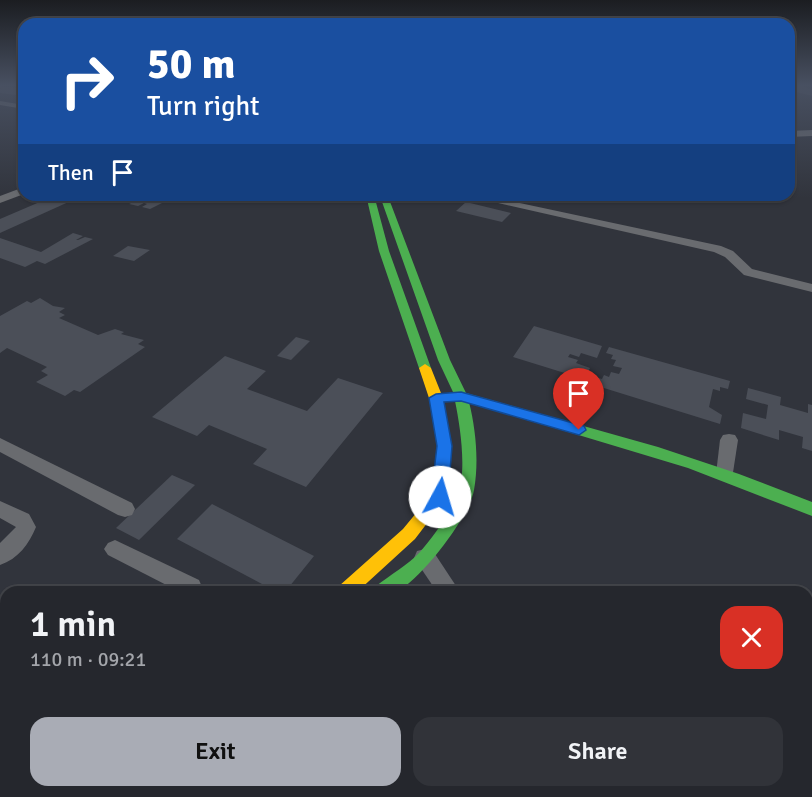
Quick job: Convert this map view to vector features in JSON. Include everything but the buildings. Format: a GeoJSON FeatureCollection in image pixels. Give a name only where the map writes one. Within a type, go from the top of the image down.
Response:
{"type":"FeatureCollection","features":[{"type":"Feature","properties":{"kind":"street"},"geometry":{"type":"LineString","coordinates":[[795,134],[812,133]]}},
{"type":"Feature","properties":{"kind":"street"},"geometry":{"type":"LineString","coordinates":[[0,200],[18,192]]}},
{"type":"Feature","properties":{"kind":"street"},"geometry":{"type":"LineString","coordinates":[[352,586],[409,534],[440,497],[445,446],[436,398],[384,251],[372,201]]}},
{"type":"Feature","properties":{"kind":"street"},"geometry":{"type":"LineString","coordinates":[[386,201],[444,360],[461,396],[466,418],[469,467],[466,493],[445,530],[424,558],[389,586]]}},
{"type":"Feature","properties":{"kind":"street"},"geometry":{"type":"LineString","coordinates":[[496,201],[717,249],[736,257],[743,269],[748,272],[812,288]]}},
{"type":"Feature","properties":{"kind":"street"},"geometry":{"type":"LineString","coordinates":[[436,398],[461,396],[524,413],[724,474],[812,509]]}},
{"type":"Feature","properties":{"kind":"street"},"geometry":{"type":"LineString","coordinates":[[724,474],[729,440]]}},
{"type":"Feature","properties":{"kind":"street"},"geometry":{"type":"LineString","coordinates":[[0,444],[125,509]]}},
{"type":"Feature","properties":{"kind":"street"},"geometry":{"type":"LineString","coordinates":[[0,509],[22,520],[26,527],[21,538],[0,556]]}},
{"type":"Feature","properties":{"kind":"street"},"geometry":{"type":"LineString","coordinates":[[115,549],[181,586]]}},
{"type":"Feature","properties":{"kind":"street"},"geometry":{"type":"LineString","coordinates":[[424,558],[445,586]]}},
{"type":"Feature","properties":{"kind":"traffic: fast"},"geometry":{"type":"LineString","coordinates":[[372,201],[384,251],[425,368]]}},
{"type":"Feature","properties":{"kind":"traffic: fast"},"geometry":{"type":"LineString","coordinates":[[386,201],[444,360],[461,396],[466,418],[469,467],[466,493],[445,530],[425,558],[390,586]]}},
{"type":"Feature","properties":{"kind":"traffic: fast"},"geometry":{"type":"LineString","coordinates":[[450,397],[461,396],[491,403],[653,451],[733,478],[812,509]]}},
{"type":"Feature","properties":{"kind":"traffic: slow"},"geometry":{"type":"LineString","coordinates":[[352,586],[409,534],[439,497],[445,446],[436,398],[425,368]]}},
{"type":"Feature","properties":{"kind":"route"},"geometry":{"type":"LineString","coordinates":[[440,497],[445,446],[436,398],[461,396],[579,430]]}}]}
